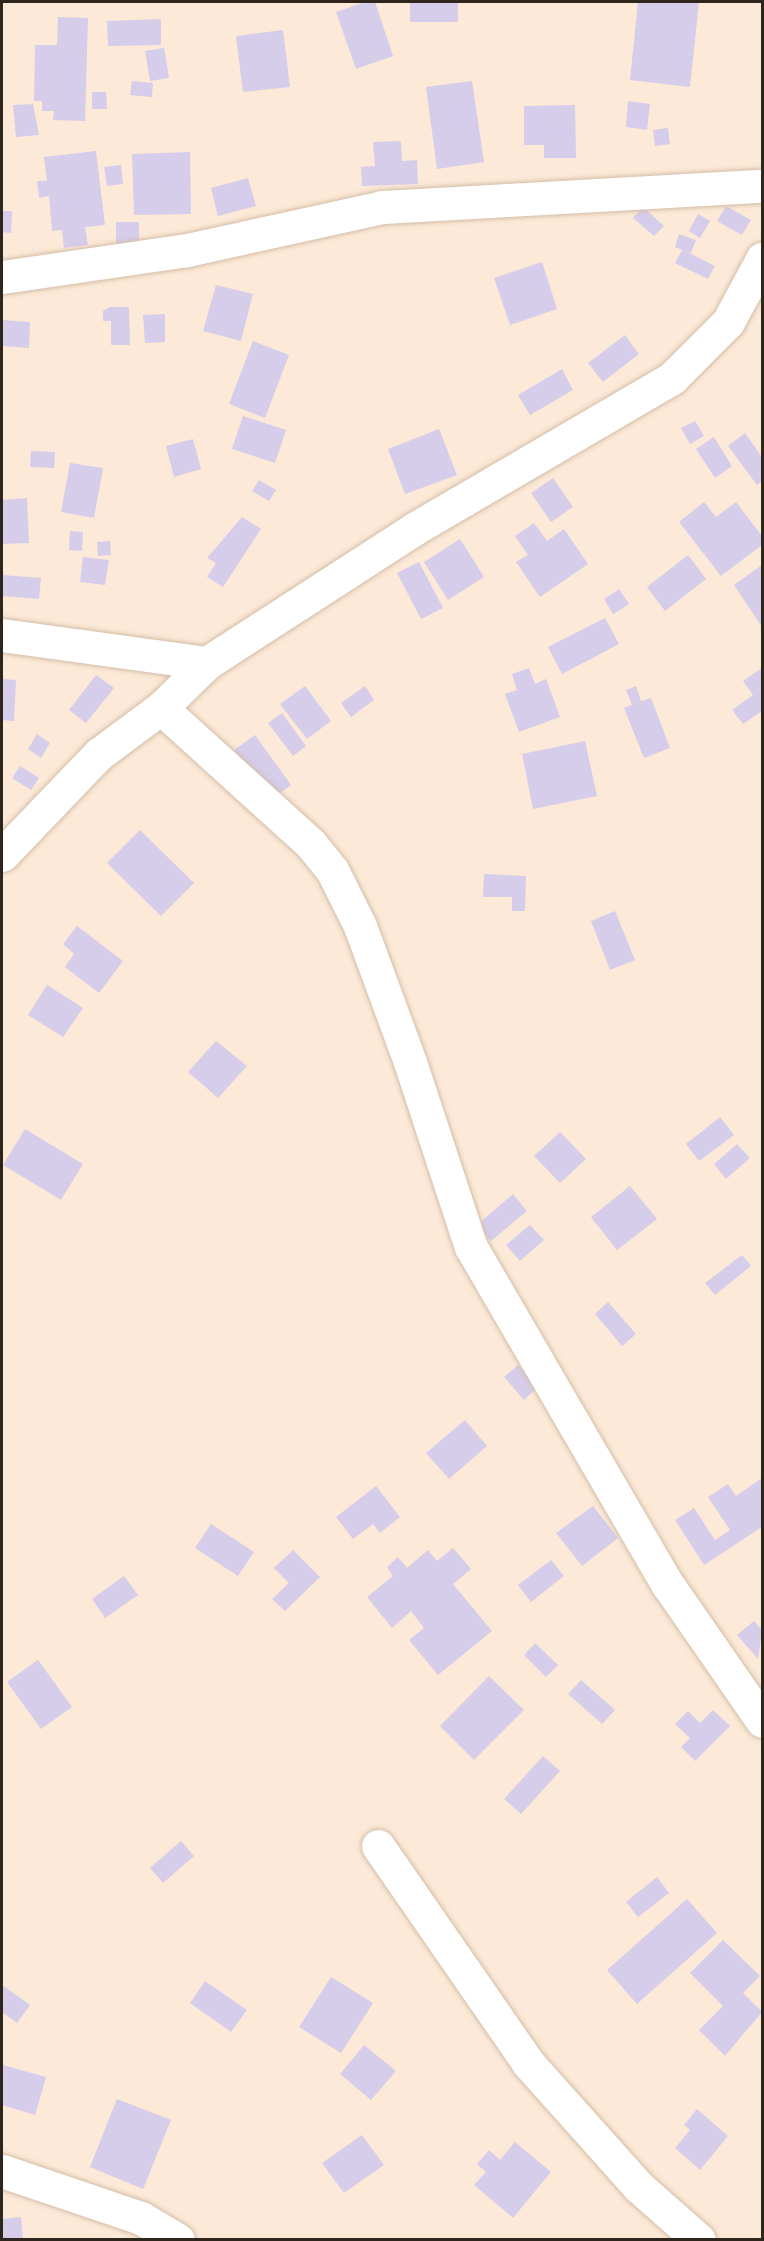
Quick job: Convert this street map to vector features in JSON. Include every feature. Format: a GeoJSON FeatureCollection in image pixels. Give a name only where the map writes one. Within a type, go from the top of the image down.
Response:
{"type":"FeatureCollection","features":[{"type":"Feature","properties":{"kind":"street"},"geometry":{"type":"LineString","coordinates":[[2,277],[188,250],[382,207],[762,186]]}},
{"type":"Feature","properties":{"kind":"street"},"geometry":{"type":"LineString","coordinates":[[2,855],[99,754],[160,708],[207,663],[414,529],[672,378],[728,322],[762,259]]}},
{"type":"Feature","properties":{"kind":"street"},"geometry":{"type":"LineString","coordinates":[[2,635],[207,663]]}},
{"type":"Feature","properties":{"kind":"street"},"geometry":{"type":"LineString","coordinates":[[160,708],[310,843],[332,870],[402,1041],[471,1247],[668,1586],[762,1721]]}},
{"type":"Feature","properties":{"kind":"street"},"geometry":{"type":"LineString","coordinates":[[378,1846],[528,2063],[639,2187],[699,2240]]}},
{"type":"Feature","properties":{"kind":"street"},"geometry":{"type":"LineString","coordinates":[[2,2171],[141,2218],[178,2240]]}},
{"type":"Feature","properties":{"kind":"building"},"geometry":{"type":"Polygon","coordinates":[[[365,2],[375,2],[393,56],[356,69],[336,12],[365,2]]]}},
{"type":"Feature","properties":{"kind":"building"},"geometry":{"type":"Polygon","coordinates":[[[410,2],[458,2],[458,22],[410,22],[410,2]]]}},
{"type":"Feature","properties":{"kind":"building"},"geometry":{"type":"Polygon","coordinates":[[[638,2],[699,2],[690,87],[630,80],[638,2]]]}},
{"type":"Feature","properties":{"kind":"building"},"geometry":{"type":"Polygon","coordinates":[[[58,17],[88,18],[85,121],[53,120],[54,111],[42,111],[42,101],[34,101],[35,45],[57,45],[58,17]]]}},
{"type":"Feature","properties":{"kind":"building"},"geometry":{"type":"Polygon","coordinates":[[[161,19],[161,45],[108,46],[107,21],[161,19]]]}},
{"type":"Feature","properties":{"kind":"building"},"geometry":{"type":"Polygon","coordinates":[[[283,30],[290,87],[243,92],[236,36],[283,30]]]}},
{"type":"Feature","properties":{"kind":"building"},"geometry":{"type":"Polygon","coordinates":[[[164,48],[169,78],[150,81],[145,51],[164,48]]]}},
{"type":"Feature","properties":{"kind":"building"},"geometry":{"type":"Polygon","coordinates":[[[132,81],[153,83],[152,97],[130,95],[132,81]]]}},
{"type":"Feature","properties":{"kind":"building"},"geometry":{"type":"Polygon","coordinates":[[[472,81],[484,162],[437,169],[426,87],[472,81]]]}},
{"type":"Feature","properties":{"kind":"building"},"geometry":{"type":"Polygon","coordinates":[[[92,92],[106,92],[107,109],[92,109],[92,92]]]}},
{"type":"Feature","properties":{"kind":"building"},"geometry":{"type":"Polygon","coordinates":[[[628,101],[650,104],[647,130],[626,127],[628,101]]]}},
{"type":"Feature","properties":{"kind":"building"},"geometry":{"type":"Polygon","coordinates":[[[33,104],[39,135],[16,137],[13,105],[33,104]]]}},
{"type":"Feature","properties":{"kind":"building"},"geometry":{"type":"Polygon","coordinates":[[[575,105],[576,158],[544,158],[544,145],[524,145],[524,106],[575,105]]]}},
{"type":"Feature","properties":{"kind":"building"},"geometry":{"type":"Polygon","coordinates":[[[668,128],[670,144],[655,146],[653,130],[668,128]]]}},
{"type":"Feature","properties":{"kind":"building"},"geometry":{"type":"Polygon","coordinates":[[[401,141],[402,161],[417,160],[418,184],[362,186],[361,167],[375,166],[373,142],[401,141]]]}},
{"type":"Feature","properties":{"kind":"building"},"geometry":{"type":"Polygon","coordinates":[[[96,151],[105,225],[85,227],[88,245],[64,248],[62,230],[52,231],[49,196],[39,198],[37,181],[47,181],[44,157],[96,151]]]}},
{"type":"Feature","properties":{"kind":"building"},"geometry":{"type":"Polygon","coordinates":[[[190,152],[191,214],[134,215],[132,154],[190,152]]]}},
{"type":"Feature","properties":{"kind":"building"},"geometry":{"type":"Polygon","coordinates":[[[121,165],[123,184],[107,186],[104,167],[121,165]]]}},
{"type":"Feature","properties":{"kind":"building"},"geometry":{"type":"Polygon","coordinates":[[[248,178],[256,206],[218,216],[211,188],[248,178]]]}},
{"type":"Feature","properties":{"kind":"building"},"geometry":{"type":"Polygon","coordinates":[[[726,206],[751,220],[742,235],[717,221],[726,206]]]}},
{"type":"Feature","properties":{"kind":"building"},"geometry":{"type":"Polygon","coordinates":[[[643,207],[664,226],[654,236],[633,218],[643,207]]]}},
{"type":"Feature","properties":{"kind":"building"},"geometry":{"type":"Polygon","coordinates":[[[2,211],[12,211],[11,233],[2,232],[2,211]]]}},
{"type":"Feature","properties":{"kind":"building"},"geometry":{"type":"Polygon","coordinates":[[[698,214],[710,221],[700,238],[689,231],[698,214]]]}},
{"type":"Feature","properties":{"kind":"building"},"geometry":{"type":"Polygon","coordinates":[[[116,222],[139,222],[139,245],[116,245],[116,222]]]}},
{"type":"Feature","properties":{"kind":"building"},"geometry":{"type":"Polygon","coordinates":[[[679,234],[696,240],[691,253],[685,251],[715,266],[708,279],[675,263],[682,250],[675,247],[679,234]]]}},
{"type":"Feature","properties":{"kind":"building"},"geometry":{"type":"Polygon","coordinates":[[[542,262],[557,309],[510,325],[494,278],[542,262]]]}},
{"type":"Feature","properties":{"kind":"building"},"geometry":{"type":"Polygon","coordinates":[[[216,285],[253,294],[241,341],[203,331],[216,285]]]}},
{"type":"Feature","properties":{"kind":"building"},"geometry":{"type":"Polygon","coordinates":[[[110,307],[129,307],[130,345],[111,345],[111,321],[103,321],[103,311],[110,307]]]}},
{"type":"Feature","properties":{"kind":"building"},"geometry":{"type":"Polygon","coordinates":[[[165,314],[165,342],[145,343],[143,315],[165,314]]]}},
{"type":"Feature","properties":{"kind":"building"},"geometry":{"type":"Polygon","coordinates":[[[2,320],[30,322],[29,348],[2,346],[2,320]]]}},
{"type":"Feature","properties":{"kind":"building"},"geometry":{"type":"Polygon","coordinates":[[[625,335],[639,354],[603,382],[588,363],[625,335]]]}},
{"type":"Feature","properties":{"kind":"building"},"geometry":{"type":"Polygon","coordinates":[[[253,341],[289,355],[265,418],[229,404],[253,341]]]}},
{"type":"Feature","properties":{"kind":"building"},"geometry":{"type":"Polygon","coordinates":[[[562,369],[573,390],[530,415],[518,395],[562,369]]]}},
{"type":"Feature","properties":{"kind":"building"},"geometry":{"type":"Polygon","coordinates":[[[243,416],[286,430],[275,463],[232,449],[243,416]]]}},
{"type":"Feature","properties":{"kind":"building"},"geometry":{"type":"Polygon","coordinates":[[[695,421],[704,436],[690,444],[681,428],[695,421]]]}},
{"type":"Feature","properties":{"kind":"building"},"geometry":{"type":"Polygon","coordinates":[[[439,429],[457,475],[405,494],[388,449],[439,429]]]}},
{"type":"Feature","properties":{"kind":"building"},"geometry":{"type":"Polygon","coordinates":[[[745,433],[762,457],[762,481],[757,485],[728,446],[745,433]]]}},
{"type":"Feature","properties":{"kind":"building"},"geometry":{"type":"Polygon","coordinates":[[[714,437],[732,466],[715,478],[696,449],[714,437]]]}},
{"type":"Feature","properties":{"kind":"building"},"geometry":{"type":"Polygon","coordinates":[[[193,439],[201,469],[174,477],[166,446],[193,439]]]}},
{"type":"Feature","properties":{"kind":"building"},"geometry":{"type":"Polygon","coordinates":[[[31,451],[55,452],[54,468],[30,467],[31,451]]]}},
{"type":"Feature","properties":{"kind":"building"},"geometry":{"type":"Polygon","coordinates":[[[70,463],[103,468],[94,518],[61,512],[70,463]]]}},
{"type":"Feature","properties":{"kind":"building"},"geometry":{"type":"Polygon","coordinates":[[[553,478],[573,507],[551,522],[531,493],[553,478]]]}},
{"type":"Feature","properties":{"kind":"building"},"geometry":{"type":"Polygon","coordinates":[[[259,480],[276,490],[269,501],[252,491],[259,480]]]}},
{"type":"Feature","properties":{"kind":"building"},"geometry":{"type":"Polygon","coordinates":[[[27,498],[29,543],[2,544],[2,500],[27,498]]]}},
{"type":"Feature","properties":{"kind":"building"},"geometry":{"type":"Polygon","coordinates":[[[704,502],[716,517],[736,502],[762,536],[762,545],[721,576],[679,522],[704,502]]]}},
{"type":"Feature","properties":{"kind":"building"},"geometry":{"type":"Polygon","coordinates":[[[242,517],[261,529],[223,587],[207,577],[216,563],[207,558],[242,517]]]}},
{"type":"Feature","properties":{"kind":"building"},"geometry":{"type":"Polygon","coordinates":[[[534,523],[547,541],[564,529],[588,564],[540,597],[516,562],[528,555],[515,536],[534,523]]]}},
{"type":"Feature","properties":{"kind":"building"},"geometry":{"type":"Polygon","coordinates":[[[70,531],[83,532],[82,551],[69,550],[70,531]]]}},
{"type":"Feature","properties":{"kind":"building"},"geometry":{"type":"Polygon","coordinates":[[[460,539],[484,577],[448,600],[424,562],[460,539]]]}},
{"type":"Feature","properties":{"kind":"building"},"geometry":{"type":"Polygon","coordinates":[[[110,541],[111,555],[98,556],[97,542],[110,541]]]}},
{"type":"Feature","properties":{"kind":"building"},"geometry":{"type":"Polygon","coordinates":[[[688,555],[706,579],[665,611],[647,587],[688,555]]]}},
{"type":"Feature","properties":{"kind":"building"},"geometry":{"type":"Polygon","coordinates":[[[83,557],[109,560],[105,585],[80,582],[83,557]]]}},
{"type":"Feature","properties":{"kind":"building"},"geometry":{"type":"Polygon","coordinates":[[[419,562],[443,608],[421,619],[397,573],[419,562]]]}},
{"type":"Feature","properties":{"kind":"building"},"geometry":{"type":"Polygon","coordinates":[[[762,565],[762,627],[734,585],[762,565]]]}},
{"type":"Feature","properties":{"kind":"building"},"geometry":{"type":"Polygon","coordinates":[[[2,575],[41,578],[39,599],[2,596],[2,575]]]}},
{"type":"Feature","properties":{"kind":"building"},"geometry":{"type":"Polygon","coordinates":[[[619,589],[629,604],[613,614],[604,599],[619,589]]]}},
{"type":"Feature","properties":{"kind":"building"},"geometry":{"type":"Polygon","coordinates":[[[605,618],[619,644],[562,674],[548,647],[605,618]]]}},
{"type":"Feature","properties":{"kind":"building"},"geometry":{"type":"Polygon","coordinates":[[[529,668],[535,684],[546,679],[560,717],[519,732],[505,694],[517,690],[512,674],[529,668]]]}},
{"type":"Feature","properties":{"kind":"building"},"geometry":{"type":"Polygon","coordinates":[[[762,668],[762,711],[743,724],[732,710],[753,695],[743,681],[762,668]]]}},
{"type":"Feature","properties":{"kind":"building"},"geometry":{"type":"Polygon","coordinates":[[[96,675],[114,688],[86,723],[69,710],[96,675]]]}},
{"type":"Feature","properties":{"kind":"building"},"geometry":{"type":"Polygon","coordinates":[[[2,679],[16,680],[14,721],[2,720],[2,679]]]}},
{"type":"Feature","properties":{"kind":"building"},"geometry":{"type":"Polygon","coordinates":[[[305,686],[331,721],[307,739],[280,704],[305,686]]]}},
{"type":"Feature","properties":{"kind":"building"},"geometry":{"type":"Polygon","coordinates":[[[365,686],[374,700],[351,717],[341,703],[365,686]]]}},
{"type":"Feature","properties":{"kind":"building"},"geometry":{"type":"Polygon","coordinates":[[[636,686],[641,701],[651,698],[670,748],[644,758],[624,708],[632,705],[626,690],[636,686]]]}},
{"type":"Feature","properties":{"kind":"building"},"geometry":{"type":"Polygon","coordinates":[[[282,713],[306,746],[293,756],[268,723],[282,713]]]}},
{"type":"Feature","properties":{"kind":"building"},"geometry":{"type":"Polygon","coordinates":[[[37,734],[50,743],[41,758],[28,749],[37,734]]]}},
{"type":"Feature","properties":{"kind":"building"},"geometry":{"type":"Polygon","coordinates":[[[255,735],[291,785],[269,801],[234,750],[255,735]]]}},
{"type":"Feature","properties":{"kind":"building"},"geometry":{"type":"Polygon","coordinates":[[[585,741],[597,796],[533,809],[522,754],[585,741]]]}},
{"type":"Feature","properties":{"kind":"building"},"geometry":{"type":"Polygon","coordinates":[[[20,766],[39,778],[31,790],[12,778],[20,766]]]}},
{"type":"Feature","properties":{"kind":"building"},"geometry":{"type":"Polygon","coordinates":[[[140,830],[194,883],[161,916],[107,863],[140,830]]]}},
{"type":"Feature","properties":{"kind":"building"},"geometry":{"type":"Polygon","coordinates":[[[484,874],[526,876],[525,911],[512,911],[512,897],[483,897],[484,874]]]}},
{"type":"Feature","properties":{"kind":"building"},"geometry":{"type":"Polygon","coordinates":[[[615,911],[635,960],[610,970],[591,921],[615,911]]]}},
{"type":"Feature","properties":{"kind":"building"},"geometry":{"type":"Polygon","coordinates":[[[77,926],[123,961],[99,993],[65,967],[74,954],[63,944],[77,926]]]}},
{"type":"Feature","properties":{"kind":"building"},"geometry":{"type":"Polygon","coordinates":[[[47,985],[83,1008],[63,1037],[28,1015],[47,985]]]}},
{"type":"Feature","properties":{"kind":"building"},"geometry":{"type":"Polygon","coordinates":[[[216,1041],[247,1066],[218,1098],[188,1072],[216,1041]]]}},
{"type":"Feature","properties":{"kind":"building"},"geometry":{"type":"Polygon","coordinates":[[[720,1117],[734,1135],[699,1161],[686,1144],[720,1117]]]}},
{"type":"Feature","properties":{"kind":"building"},"geometry":{"type":"Polygon","coordinates":[[[25,1129],[83,1164],[61,1200],[3,1165],[25,1129]]]}},
{"type":"Feature","properties":{"kind":"building"},"geometry":{"type":"Polygon","coordinates":[[[560,1132],[586,1159],[560,1183],[534,1156],[560,1132]]]}},
{"type":"Feature","properties":{"kind":"building"},"geometry":{"type":"Polygon","coordinates":[[[737,1144],[750,1158],[726,1179],[714,1164],[737,1144]]]}},
{"type":"Feature","properties":{"kind":"building"},"geometry":{"type":"Polygon","coordinates":[[[630,1186],[657,1219],[617,1250],[591,1217],[630,1186]]]}},
{"type":"Feature","properties":{"kind":"building"},"geometry":{"type":"Polygon","coordinates":[[[513,1194],[527,1211],[491,1241],[477,1225],[513,1194]]]}},
{"type":"Feature","properties":{"kind":"building"},"geometry":{"type":"Polygon","coordinates":[[[530,1225],[544,1240],[520,1261],[506,1245],[530,1225]]]}},
{"type":"Feature","properties":{"kind":"building"},"geometry":{"type":"Polygon","coordinates":[[[742,1255],[751,1266],[715,1295],[705,1283],[742,1255]]]}},
{"type":"Feature","properties":{"kind":"building"},"geometry":{"type":"Polygon","coordinates":[[[608,1302],[636,1334],[622,1346],[595,1314],[608,1302]]]}},
{"type":"Feature","properties":{"kind":"building"},"geometry":{"type":"Polygon","coordinates":[[[518,1365],[537,1388],[524,1400],[504,1377],[518,1365]]]}},
{"type":"Feature","properties":{"kind":"building"},"geometry":{"type":"Polygon","coordinates":[[[465,1420],[487,1446],[449,1479],[426,1453],[465,1420]]]}},
{"type":"Feature","properties":{"kind":"building"},"geometry":{"type":"Polygon","coordinates":[[[762,1478],[762,1527],[704,1565],[675,1520],[694,1508],[715,1540],[730,1530],[708,1497],[728,1484],[736,1496],[762,1478]]]}},
{"type":"Feature","properties":{"kind":"building"},"geometry":{"type":"Polygon","coordinates":[[[376,1486],[400,1517],[380,1533],[373,1524],[353,1539],[336,1517],[376,1486]]]}},
{"type":"Feature","properties":{"kind":"building"},"geometry":{"type":"Polygon","coordinates":[[[593,1506],[618,1538],[582,1566],[556,1533],[593,1506]]]}},
{"type":"Feature","properties":{"kind":"building"},"geometry":{"type":"Polygon","coordinates":[[[211,1524],[254,1552],[238,1576],[195,1548],[211,1524]]]}},
{"type":"Feature","properties":{"kind":"building"},"geometry":{"type":"Polygon","coordinates":[[[453,1548],[471,1569],[453,1584],[492,1631],[438,1675],[409,1640],[424,1628],[411,1611],[392,1628],[367,1597],[393,1576],[387,1567],[398,1557],[407,1568],[428,1550],[437,1561],[453,1548]]]}},
{"type":"Feature","properties":{"kind":"building"},"geometry":{"type":"Polygon","coordinates":[[[293,1550],[320,1577],[285,1611],[272,1599],[289,1583],[274,1568],[293,1550]]]}},
{"type":"Feature","properties":{"kind":"building"},"geometry":{"type":"Polygon","coordinates":[[[551,1560],[564,1576],[531,1602],[518,1585],[551,1560]]]}},
{"type":"Feature","properties":{"kind":"building"},"geometry":{"type":"Polygon","coordinates":[[[124,1576],[138,1595],[105,1618],[92,1599],[124,1576]]]}},
{"type":"Feature","properties":{"kind":"building"},"geometry":{"type":"Polygon","coordinates":[[[754,1621],[762,1630],[758,1659],[737,1635],[754,1621]]]}},
{"type":"Feature","properties":{"kind":"building"},"geometry":{"type":"Polygon","coordinates":[[[535,1643],[558,1665],[546,1677],[524,1655],[535,1643]]]}},
{"type":"Feature","properties":{"kind":"building"},"geometry":{"type":"Polygon","coordinates":[[[38,1660],[72,1707],[41,1729],[7,1682],[38,1660]]]}},
{"type":"Feature","properties":{"kind":"building"},"geometry":{"type":"Polygon","coordinates":[[[489,1676],[524,1710],[474,1760],[440,1726],[489,1676]]]}},
{"type":"Feature","properties":{"kind":"building"},"geometry":{"type":"Polygon","coordinates":[[[581,1680],[615,1710],[602,1724],[568,1694],[581,1680]]]}},
{"type":"Feature","properties":{"kind":"building"},"geometry":{"type":"Polygon","coordinates":[[[713,1710],[730,1726],[695,1761],[681,1747],[690,1738],[675,1724],[688,1711],[700,1723],[713,1710]]]}},
{"type":"Feature","properties":{"kind":"building"},"geometry":{"type":"Polygon","coordinates":[[[543,1756],[560,1771],[521,1814],[504,1799],[543,1756]]]}},
{"type":"Feature","properties":{"kind":"building"},"geometry":{"type":"Polygon","coordinates":[[[181,1841],[194,1856],[163,1883],[150,1868],[181,1841]]]}},
{"type":"Feature","properties":{"kind":"building"},"geometry":{"type":"Polygon","coordinates":[[[657,1877],[669,1893],[638,1917],[626,1902],[657,1877]]]}},
{"type":"Feature","properties":{"kind":"building"},"geometry":{"type":"Polygon","coordinates":[[[687,1899],[717,1933],[637,2004],[607,1970],[687,1899]]]}},
{"type":"Feature","properties":{"kind":"building"},"geometry":{"type":"Polygon","coordinates":[[[723,1940],[760,1976],[743,1993],[762,2012],[725,2056],[699,2030],[723,2006],[690,1973],[723,1940]]]}},
{"type":"Feature","properties":{"kind":"building"},"geometry":{"type":"Polygon","coordinates":[[[331,1977],[373,2003],[341,2053],[299,2027],[331,1977]]]}},
{"type":"Feature","properties":{"kind":"building"},"geometry":{"type":"Polygon","coordinates":[[[205,1981],[247,2010],[231,2032],[190,2003],[205,1981]]]}},
{"type":"Feature","properties":{"kind":"building"},"geometry":{"type":"Polygon","coordinates":[[[2,1985],[30,2005],[17,2023],[2,2012],[2,1985]]]}},
{"type":"Feature","properties":{"kind":"building"},"geometry":{"type":"Polygon","coordinates":[[[364,2045],[396,2071],[371,2100],[340,2074],[364,2045]]]}},
{"type":"Feature","properties":{"kind":"building"},"geometry":{"type":"Polygon","coordinates":[[[3,2065],[46,2077],[35,2115],[2,2105],[3,2065]]]}},
{"type":"Feature","properties":{"kind":"building"},"geometry":{"type":"Polygon","coordinates":[[[117,2099],[171,2120],[143,2189],[90,2167],[117,2099]]]}},
{"type":"Feature","properties":{"kind":"building"},"geometry":{"type":"Polygon","coordinates":[[[697,2109],[728,2136],[700,2170],[675,2148],[690,2130],[684,2125],[697,2109]]]}},
{"type":"Feature","properties":{"kind":"building"},"geometry":{"type":"Polygon","coordinates":[[[362,2135],[384,2165],[344,2193],[322,2163],[362,2135]]]}},
{"type":"Feature","properties":{"kind":"building"},"geometry":{"type":"Polygon","coordinates":[[[515,2142],[551,2172],[513,2218],[474,2185],[486,2172],[477,2164],[489,2150],[500,2160],[515,2142]]]}},
{"type":"Feature","properties":{"kind":"building"},"geometry":{"type":"Polygon","coordinates":[[[21,2217],[23,2240],[2,2240],[2,2219],[21,2217]]]}}]}
